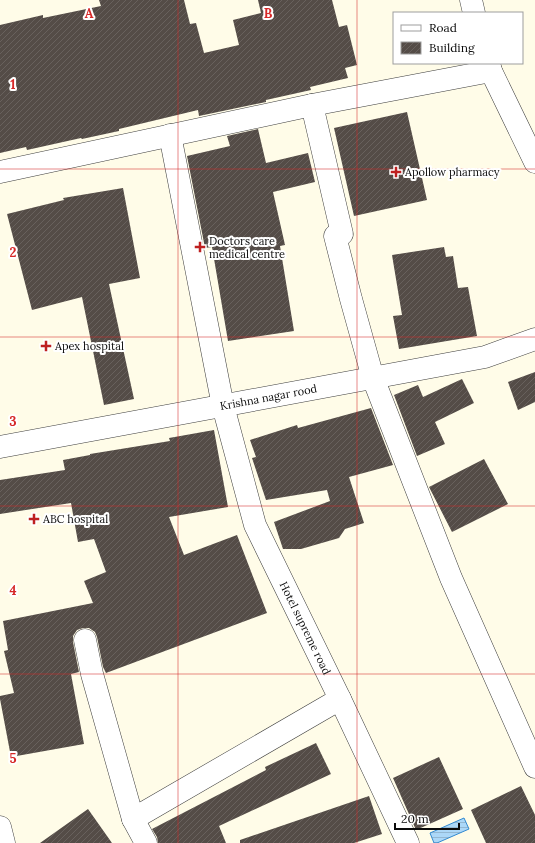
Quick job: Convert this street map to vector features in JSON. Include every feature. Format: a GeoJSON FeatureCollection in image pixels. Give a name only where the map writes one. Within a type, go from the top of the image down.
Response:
{"type":"FeatureCollection","features":[{"type":"Feature","properties":{"kind":"street"},"geometry":{"type":"LineString","coordinates":[[471,0],[474,12]]}},
{"type":"Feature","properties":{"kind":"street"},"geometry":{"type":"LineString","coordinates":[[0,172],[490,67],[535,162]]}},
{"type":"Feature","properties":{"kind":"street"},"geometry":{"type":"LineString","coordinates":[[312,105],[350,299],[373,378],[451,578],[535,767]]}},
{"type":"Feature","properties":{"kind":"street","name":"Hotel supreme road"},"geometry":{"type":"LineString","coordinates":[[170,135],[222,406],[255,525],[408,843]]}},
{"type":"Feature","properties":{"kind":"street","name":"Krishna nagar rood"},"geometry":{"type":"LineString","coordinates":[[0,447],[485,357],[535,339]]}},
{"type":"Feature","properties":{"kind":"street"},"geometry":{"type":"LineString","coordinates":[[85,640],[92,674],[133,819],[146,843]]}},
{"type":"Feature","properties":{"kind":"street"},"geometry":{"type":"LineString","coordinates":[[133,819],[340,699]]}},
{"type":"Feature","properties":{"kind":"street"},"geometry":{"type":"LineString","coordinates":[[0,827],[4,843]]}},
{"type":"Feature","properties":{"kind":"water"},"geometry":{"type":"Polygon","coordinates":[[[464,818],[469,829],[434,843],[430,833],[464,818]]]}},
{"type":"Feature","properties":{"kind":"building"},"geometry":{"type":"Polygon","coordinates":[[[99,0],[184,0],[190,24],[196,23],[204,53],[239,45],[233,20],[261,13],[258,0],[332,0],[339,27],[347,25],[357,65],[345,68],[348,78],[310,87],[311,90],[266,100],[266,102],[199,116],[198,110],[119,129],[119,131],[27,150],[26,147],[0,153],[0,25],[43,15],[43,18],[101,6],[99,0]]]}},
{"type":"Feature","properties":{"kind":"building"},"geometry":{"type":"Polygon","coordinates":[[[407,112],[427,200],[354,216],[334,128],[407,112]]]}},
{"type":"Feature","properties":{"kind":"building"},"geometry":{"type":"Polygon","coordinates":[[[258,129],[266,163],[308,153],[315,182],[273,192],[285,245],[280,246],[294,331],[228,341],[212,247],[205,248],[187,156],[230,146],[227,136],[258,129]]]}},
{"type":"Feature","properties":{"kind":"building"},"geometry":{"type":"Polygon","coordinates":[[[123,188],[140,278],[109,284],[134,399],[104,405],[82,297],[32,310],[7,214],[64,200],[63,198],[123,188]]]}},
{"type":"Feature","properties":{"kind":"building"},"geometry":{"type":"Polygon","coordinates":[[[444,247],[446,257],[453,256],[458,288],[468,287],[477,336],[399,349],[393,316],[402,315],[392,255],[444,247]]]}},
{"type":"Feature","properties":{"kind":"building"},"geometry":{"type":"Polygon","coordinates":[[[535,372],[535,402],[518,410],[508,382],[535,372]]]}},
{"type":"Feature","properties":{"kind":"building"},"geometry":{"type":"Polygon","coordinates":[[[462,379],[474,403],[435,422],[445,444],[417,456],[394,395],[418,385],[423,397],[462,379]]]}},
{"type":"Feature","properties":{"kind":"building"},"geometry":{"type":"Polygon","coordinates":[[[371,408],[393,465],[349,477],[364,523],[345,529],[339,538],[301,549],[283,549],[274,522],[330,501],[327,490],[266,500],[252,458],[256,457],[250,440],[297,425],[298,428],[371,408]]]}},
{"type":"Feature","properties":{"kind":"building"},"geometry":{"type":"Polygon","coordinates":[[[214,430],[228,507],[169,517],[184,555],[237,535],[267,613],[106,673],[103,667],[95,632],[89,628],[77,630],[73,636],[73,642],[79,672],[71,674],[84,744],[11,757],[0,699],[0,696],[14,693],[4,651],[8,650],[3,621],[93,603],[84,581],[106,572],[94,539],[78,542],[71,503],[0,514],[0,480],[65,470],[63,460],[170,441],[169,438],[214,430]]]}},
{"type":"Feature","properties":{"kind":"building"},"geometry":{"type":"Polygon","coordinates":[[[484,459],[508,504],[452,532],[429,487],[484,459]]]}},
{"type":"Feature","properties":{"kind":"building"},"geometry":{"type":"Polygon","coordinates":[[[316,743],[331,774],[219,826],[226,843],[158,843],[157,837],[152,829],[266,770],[265,767],[316,743]]]}},
{"type":"Feature","properties":{"kind":"building"},"geometry":{"type":"Polygon","coordinates":[[[439,757],[463,809],[416,830],[393,778],[439,757]]]}},
{"type":"Feature","properties":{"kind":"building"},"geometry":{"type":"Polygon","coordinates":[[[521,786],[535,815],[535,843],[486,843],[471,810],[521,786]]]}},
{"type":"Feature","properties":{"kind":"building"},"geometry":{"type":"Polygon","coordinates":[[[369,796],[382,834],[354,843],[240,843],[240,840],[369,796]]]}},
{"type":"Feature","properties":{"kind":"building"},"geometry":{"type":"Polygon","coordinates":[[[88,809],[112,843],[40,843],[88,809]]]}},
{"type":"Feature","properties":{"kind":"place","name":"Apollow pharmacy"},"geometry":{"type":"Point","coordinates":[396,172]}},
{"type":"Feature","properties":{"kind":"place","name":"Doctors care medical centre"},"geometry":{"type":"Point","coordinates":[200,247]}},
{"type":"Feature","properties":{"kind":"place","name":"Apex hospital"},"geometry":{"type":"Point","coordinates":[46,346]}},
{"type":"Feature","properties":{"kind":"place","name":"ABC hospital"},"geometry":{"type":"Point","coordinates":[34,519]}}]}
